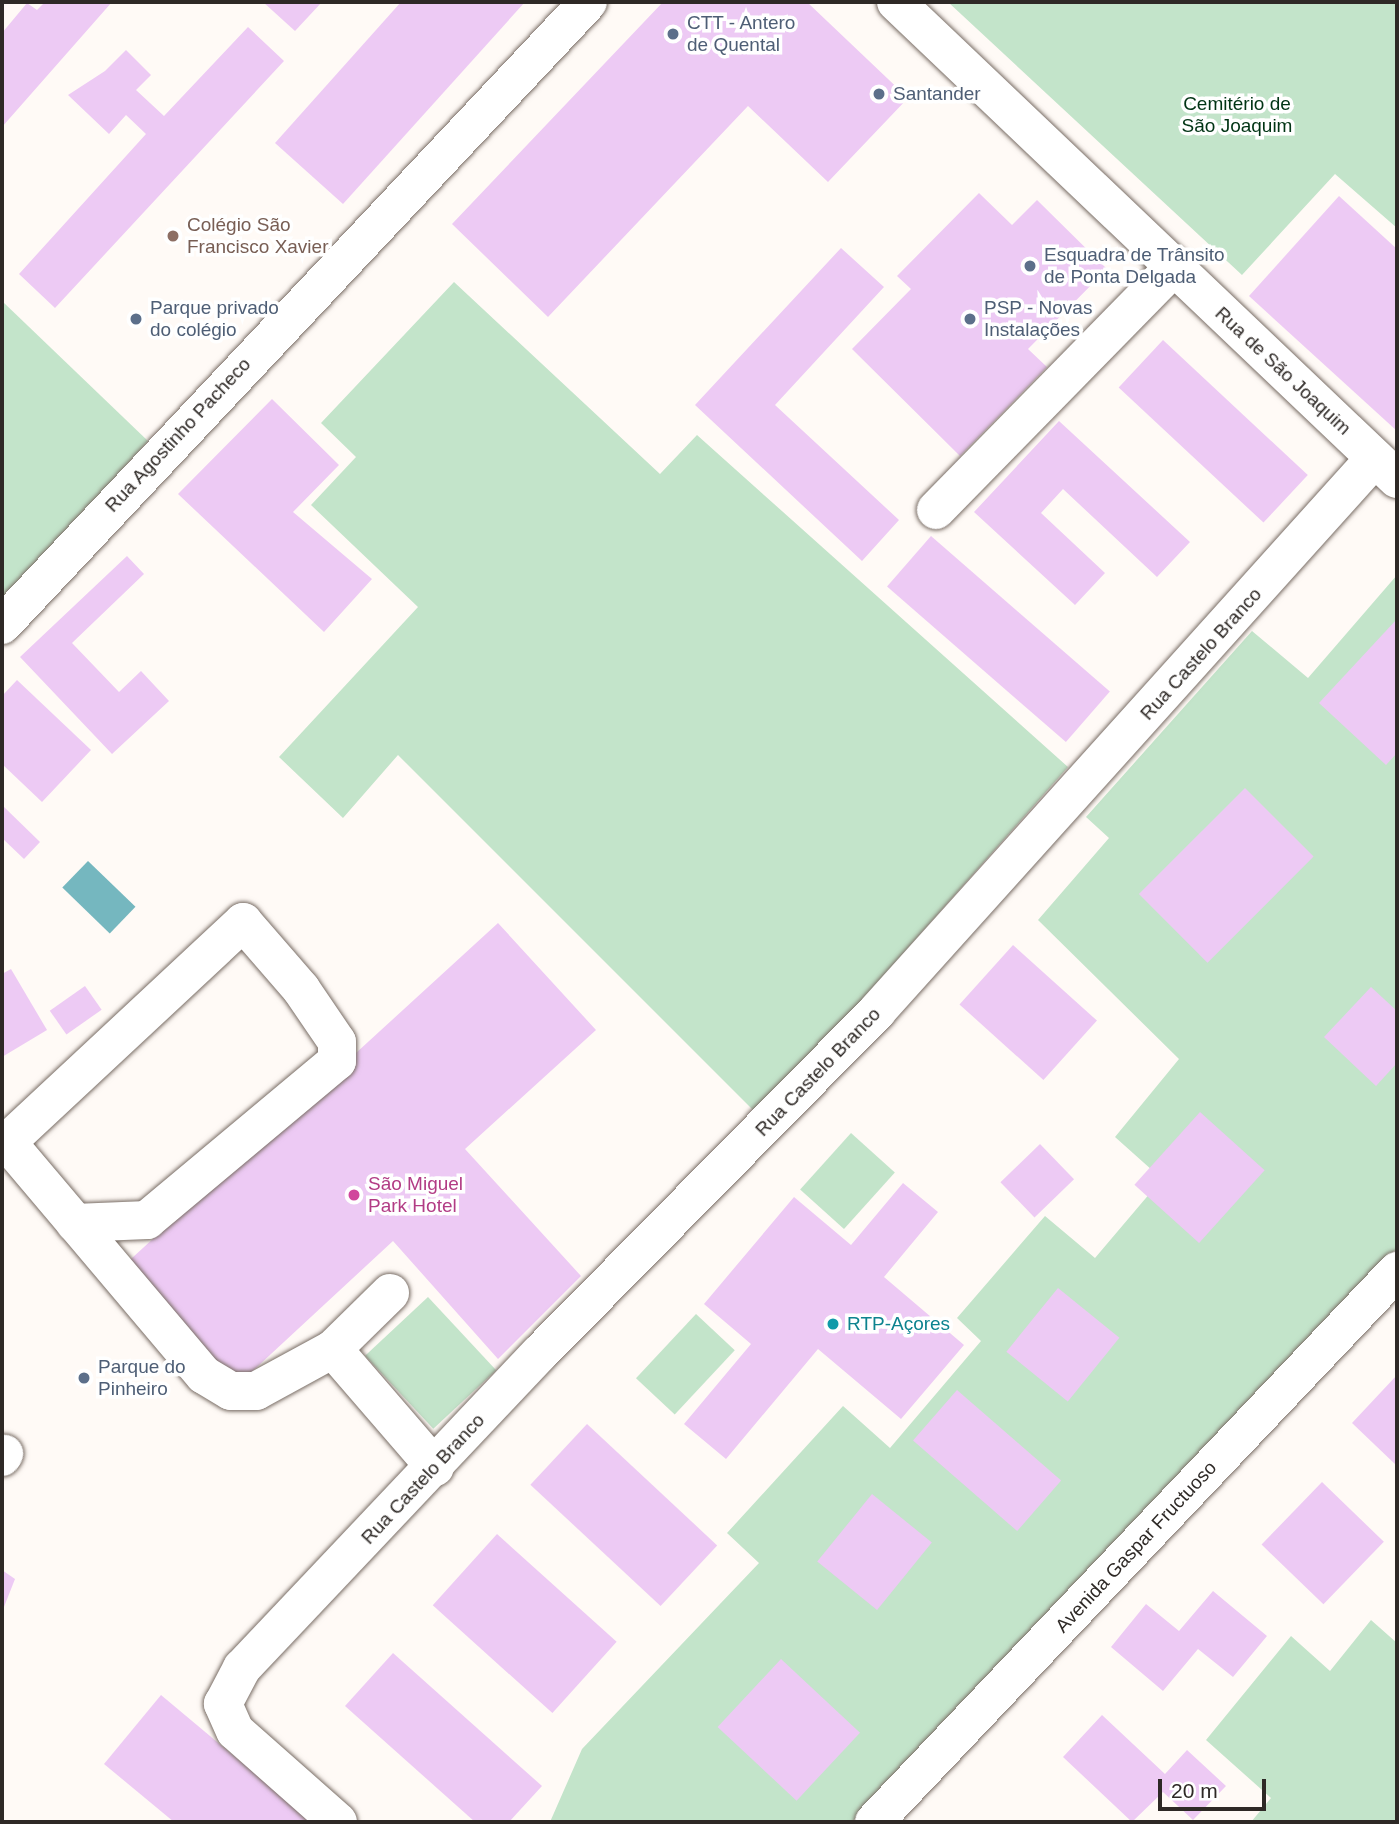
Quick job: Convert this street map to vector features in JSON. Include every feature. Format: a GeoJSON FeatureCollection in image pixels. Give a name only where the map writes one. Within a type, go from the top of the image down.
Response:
{"type":"FeatureCollection","features":[{"type":"Feature","properties":{"kind":"street","name":"Rua Agostinho Pacheco"},"geometry":{"type":"LineString","coordinates":[[2,625],[588,2]]}},
{"type":"Feature","properties":{"kind":"street","name":"Rua de São Joaquim"},"geometry":{"type":"LineString","coordinates":[[896,2],[1386,469]]}},
{"type":"Feature","properties":{"kind":"street"},"geometry":{"type":"LineString","coordinates":[[936,510],[1174,267]]}},
{"type":"Feature","properties":{"kind":"street","name":"Rua Castelo Branco"},"geometry":{"type":"LineString","coordinates":[[338,1822],[235,1731],[223,1704],[242,1668],[877,1011],[1386,469]]}},
{"type":"Feature","properties":{"kind":"street"},"geometry":{"type":"LineString","coordinates":[[75,1223],[147,1220],[337,1061],[337,1042],[301,989],[243,922],[5,1145],[204,1375],[232,1391],[256,1391],[333,1349],[390,1293]]}},
{"type":"Feature","properties":{"kind":"street","name":"Avenida Gaspar Fructuoso"},"geometry":{"type":"LineString","coordinates":[[874,1822],[1397,1271]]}},
{"type":"Feature","properties":{"kind":"street"},"geometry":{"type":"LineString","coordinates":[[333,1349],[435,1467]]}},
{"type":"Feature","properties":{"kind":"green space","name":"Cemitério de São Joaquim"},"geometry":{"type":"Polygon","coordinates":[[[948,2],[1397,2],[1397,228],[1335,174],[1242,275],[948,2]]]}},
{"type":"Feature","properties":{"kind":"green space"},"geometry":{"type":"Polygon","coordinates":[[[454,282],[660,474],[697,435],[1068,767],[759,1116],[398,755],[343,818],[279,757],[418,607],[311,505],[356,457],[321,423],[454,282]]]}},
{"type":"Feature","properties":{"kind":"green space"},"geometry":{"type":"Polygon","coordinates":[[[2,301],[148,441],[2,602],[2,301]]]}},
{"type":"Feature","properties":{"kind":"green space"},"geometry":{"type":"Polygon","coordinates":[[[1397,575],[1397,1248],[852,1822],[550,1822],[582,1749],[759,1563],[727,1533],[843,1406],[890,1448],[981,1341],[957,1318],[1045,1216],[1095,1258],[1162,1179],[1115,1137],[1179,1059],[1038,920],[1109,838],[1086,817],[1252,631],[1308,678],[1397,575]]]}},
{"type":"Feature","properties":{"kind":"green space"},"geometry":{"type":"Polygon","coordinates":[[[851,1133],[895,1172],[844,1229],[800,1189],[851,1133]]]}},
{"type":"Feature","properties":{"kind":"green space"},"geometry":{"type":"Polygon","coordinates":[[[428,1297],[496,1370],[433,1429],[365,1356],[428,1297]]]}},
{"type":"Feature","properties":{"kind":"green space"},"geometry":{"type":"Polygon","coordinates":[[[696,1314],[735,1350],[675,1415],[636,1378],[696,1314]]]}},
{"type":"Feature","properties":{"kind":"green space"},"geometry":{"type":"Polygon","coordinates":[[[1371,1620],[1397,1643],[1397,1822],[1251,1822],[1271,1798],[1206,1740],[1291,1636],[1330,1671],[1371,1620]]]}},
{"type":"Feature","properties":{"kind":"water"},"geometry":{"type":"Polygon","coordinates":[[[88,861],[135,907],[110,933],[62,888],[88,861]]]}},
{"type":"Feature","properties":{"kind":"building"},"geometry":{"type":"Polygon","coordinates":[[[45,2],[112,2],[2,127],[2,33],[27,3],[37,10],[45,2]]]}},
{"type":"Feature","properties":{"kind":"building"},"geometry":{"type":"Polygon","coordinates":[[[263,2],[322,2],[295,31],[263,2]]]}},
{"type":"Feature","properties":{"kind":"building"},"geometry":{"type":"Polygon","coordinates":[[[401,2],[525,2],[343,204],[275,143],[401,2]]]}},
{"type":"Feature","properties":{"kind":"building"},"geometry":{"type":"Polygon","coordinates":[[[663,2],[807,2],[908,98],[828,182],[748,106],[548,317],[452,224],[663,2]]]}},
{"type":"Feature","properties":{"kind":"building"},"geometry":{"type":"Polygon","coordinates":[[[248,27],[284,61],[55,308],[19,274],[146,134],[126,115],[109,134],[68,95],[105,71],[126,50],[151,75],[136,90],[164,116],[248,27]]]}},
{"type":"Feature","properties":{"kind":"building","name":"PSP - Novas Instalações"},"geometry":{"type":"Polygon","coordinates":[[[979,193],[1012,225],[1037,200],[1107,269],[1028,349],[1047,367],[960,456],[852,349],[911,289],[897,276],[979,193]]]}},
{"type":"Feature","properties":{"kind":"building"},"geometry":{"type":"Polygon","coordinates":[[[1339,196],[1397,249],[1397,431],[1249,296],[1339,196]]]}},
{"type":"Feature","properties":{"kind":"building"},"geometry":{"type":"Polygon","coordinates":[[[841,248],[884,287],[775,405],[899,520],[862,561],[695,405],[841,248]]]}},
{"type":"Feature","properties":{"kind":"building"},"geometry":{"type":"Polygon","coordinates":[[[1163,340],[1308,475],[1263,523],[1119,388],[1163,340]]]}},
{"type":"Feature","properties":{"kind":"building"},"geometry":{"type":"Polygon","coordinates":[[[272,399],[339,465],[293,512],[372,579],[324,632],[178,494],[272,399]]]}},
{"type":"Feature","properties":{"kind":"building"},"geometry":{"type":"Polygon","coordinates":[[[1059,421],[1190,542],[1157,577],[1063,489],[1041,513],[1105,573],[1075,605],[974,512],[1059,421]]]}},
{"type":"Feature","properties":{"kind":"building"},"geometry":{"type":"Polygon","coordinates":[[[931,536],[1110,691],[1066,742],[887,587],[931,536]]]}},
{"type":"Feature","properties":{"kind":"building"},"geometry":{"type":"Polygon","coordinates":[[[127,556],[144,574],[72,643],[119,692],[141,671],[169,701],[112,754],[20,657],[127,556]]]}},
{"type":"Feature","properties":{"kind":"building"},"geometry":{"type":"Polygon","coordinates":[[[1397,619],[1397,753],[1386,765],[1319,703],[1397,619]]]}},
{"type":"Feature","properties":{"kind":"building"},"geometry":{"type":"Polygon","coordinates":[[[17,680],[91,750],[42,802],[2,764],[2,696],[17,680]]]}},
{"type":"Feature","properties":{"kind":"building"},"geometry":{"type":"Polygon","coordinates":[[[1245,788],[1314,857],[1208,963],[1139,894],[1245,788]]]}},
{"type":"Feature","properties":{"kind":"building"},"geometry":{"type":"Polygon","coordinates":[[[2,805],[40,842],[24,859],[2,838],[2,805]]]}},
{"type":"Feature","properties":{"kind":"building","name":"São Miguel Park Hotel"},"geometry":{"type":"Polygon","coordinates":[[[498,923],[596,1030],[465,1149],[581,1276],[498,1359],[393,1241],[231,1391],[120,1269],[498,923]]]}},
{"type":"Feature","properties":{"kind":"building"},"geometry":{"type":"Polygon","coordinates":[[[1013,945],[1097,1021],[1043,1080],[959,1004],[1013,945]]]}},
{"type":"Feature","properties":{"kind":"building"},"geometry":{"type":"Polygon","coordinates":[[[11,969],[47,1030],[2,1057],[2,974],[11,969]]]}},
{"type":"Feature","properties":{"kind":"building"},"geometry":{"type":"Polygon","coordinates":[[[85,986],[102,1010],[66,1034],[50,1011],[85,986]]]}},
{"type":"Feature","properties":{"kind":"building"},"geometry":{"type":"Polygon","coordinates":[[[1371,987],[1397,1011],[1397,1063],[1376,1086],[1324,1037],[1371,987]]]}},
{"type":"Feature","properties":{"kind":"building"},"geometry":{"type":"Polygon","coordinates":[[[1200,1112],[1265,1170],[1199,1243],[1134,1185],[1200,1112]]]}},
{"type":"Feature","properties":{"kind":"building"},"geometry":{"type":"Polygon","coordinates":[[[1040,1144],[1074,1179],[1034,1217],[1000,1182],[1040,1144]]]}},
{"type":"Feature","properties":{"kind":"building","name":"RTP-Açores"},"geometry":{"type":"Polygon","coordinates":[[[903,1183],[938,1212],[884,1277],[964,1345],[901,1419],[818,1349],[726,1459],[684,1424],[751,1344],[704,1304],[794,1197],[851,1245],[903,1183]]]}},
{"type":"Feature","properties":{"kind":"building"},"geometry":{"type":"Polygon","coordinates":[[[1058,1288],[1119,1338],[1068,1401],[1006,1352],[1058,1288]]]}},
{"type":"Feature","properties":{"kind":"building"},"geometry":{"type":"Polygon","coordinates":[[[1397,1375],[1397,1466],[1352,1423],[1397,1375]]]}},
{"type":"Feature","properties":{"kind":"building"},"geometry":{"type":"Polygon","coordinates":[[[957,1390],[1061,1481],[1017,1531],[913,1441],[957,1390]]]}},
{"type":"Feature","properties":{"kind":"building"},"geometry":{"type":"Polygon","coordinates":[[[587,1424],[717,1545],[661,1606],[530,1485],[587,1424]]]}},
{"type":"Feature","properties":{"kind":"building"},"geometry":{"type":"Polygon","coordinates":[[[1322,1482],[1384,1542],[1323,1604],[1262,1545],[1322,1482]]]}},
{"type":"Feature","properties":{"kind":"building"},"geometry":{"type":"Polygon","coordinates":[[[872,1494],[932,1542],[877,1610],[817,1562],[872,1494]]]}},
{"type":"Feature","properties":{"kind":"building"},"geometry":{"type":"Polygon","coordinates":[[[497,1534],[617,1642],[552,1713],[433,1605],[497,1534]]]}},
{"type":"Feature","properties":{"kind":"building"},"geometry":{"type":"Polygon","coordinates":[[[2,1570],[15,1579],[2,1612],[2,1570]]]}},
{"type":"Feature","properties":{"kind":"building"},"geometry":{"type":"Polygon","coordinates":[[[1213,1591],[1267,1636],[1233,1677],[1198,1649],[1163,1691],[1111,1647],[1146,1604],[1179,1631],[1213,1591]]]}},
{"type":"Feature","properties":{"kind":"building"},"geometry":{"type":"Polygon","coordinates":[[[393,1653],[542,1786],[509,1822],[475,1822],[345,1706],[393,1653]]]}},
{"type":"Feature","properties":{"kind":"building"},"geometry":{"type":"Polygon","coordinates":[[[781,1659],[860,1733],[797,1801],[718,1727],[781,1659]]]}},
{"type":"Feature","properties":{"kind":"building"},"geometry":{"type":"Polygon","coordinates":[[[161,1695],[313,1822],[174,1822],[104,1764],[161,1695]]]}},
{"type":"Feature","properties":{"kind":"building"},"geometry":{"type":"Polygon","coordinates":[[[1102,1715],[1165,1774],[1187,1750],[1226,1786],[1193,1820],[1163,1792],[1132,1822],[1063,1757],[1102,1715]]]}},
{"type":"Feature","properties":{"kind":"place","name":"CTT - Antero de Quental"},"geometry":{"type":"Point","coordinates":[673,34]}},
{"type":"Feature","properties":{"kind":"place","name":"Santander"},"geometry":{"type":"Point","coordinates":[879,94]}},
{"type":"Feature","properties":{"kind":"place","name":"Colégio São Francisco Xavier"},"geometry":{"type":"Point","coordinates":[173,236]}},
{"type":"Feature","properties":{"kind":"place","name":"Esquadra de Trânsito de Ponta Delgada"},"geometry":{"type":"Point","coordinates":[1030,266]}},
{"type":"Feature","properties":{"kind":"place","name":"Parque privado do colégio"},"geometry":{"type":"Point","coordinates":[136,319]}},
{"type":"Feature","properties":{"kind":"place","name":"PSP - Novas Instalações"},"geometry":{"type":"Point","coordinates":[970,319]}},
{"type":"Feature","properties":{"kind":"place","name":"São Miguel Park Hotel"},"geometry":{"type":"Point","coordinates":[354,1195]}},
{"type":"Feature","properties":{"kind":"place","name":"RTP-Açores"},"geometry":{"type":"Point","coordinates":[833,1324]}},
{"type":"Feature","properties":{"kind":"place","name":"Parque do Pinheiro"},"geometry":{"type":"Point","coordinates":[84,1378]}}]}
